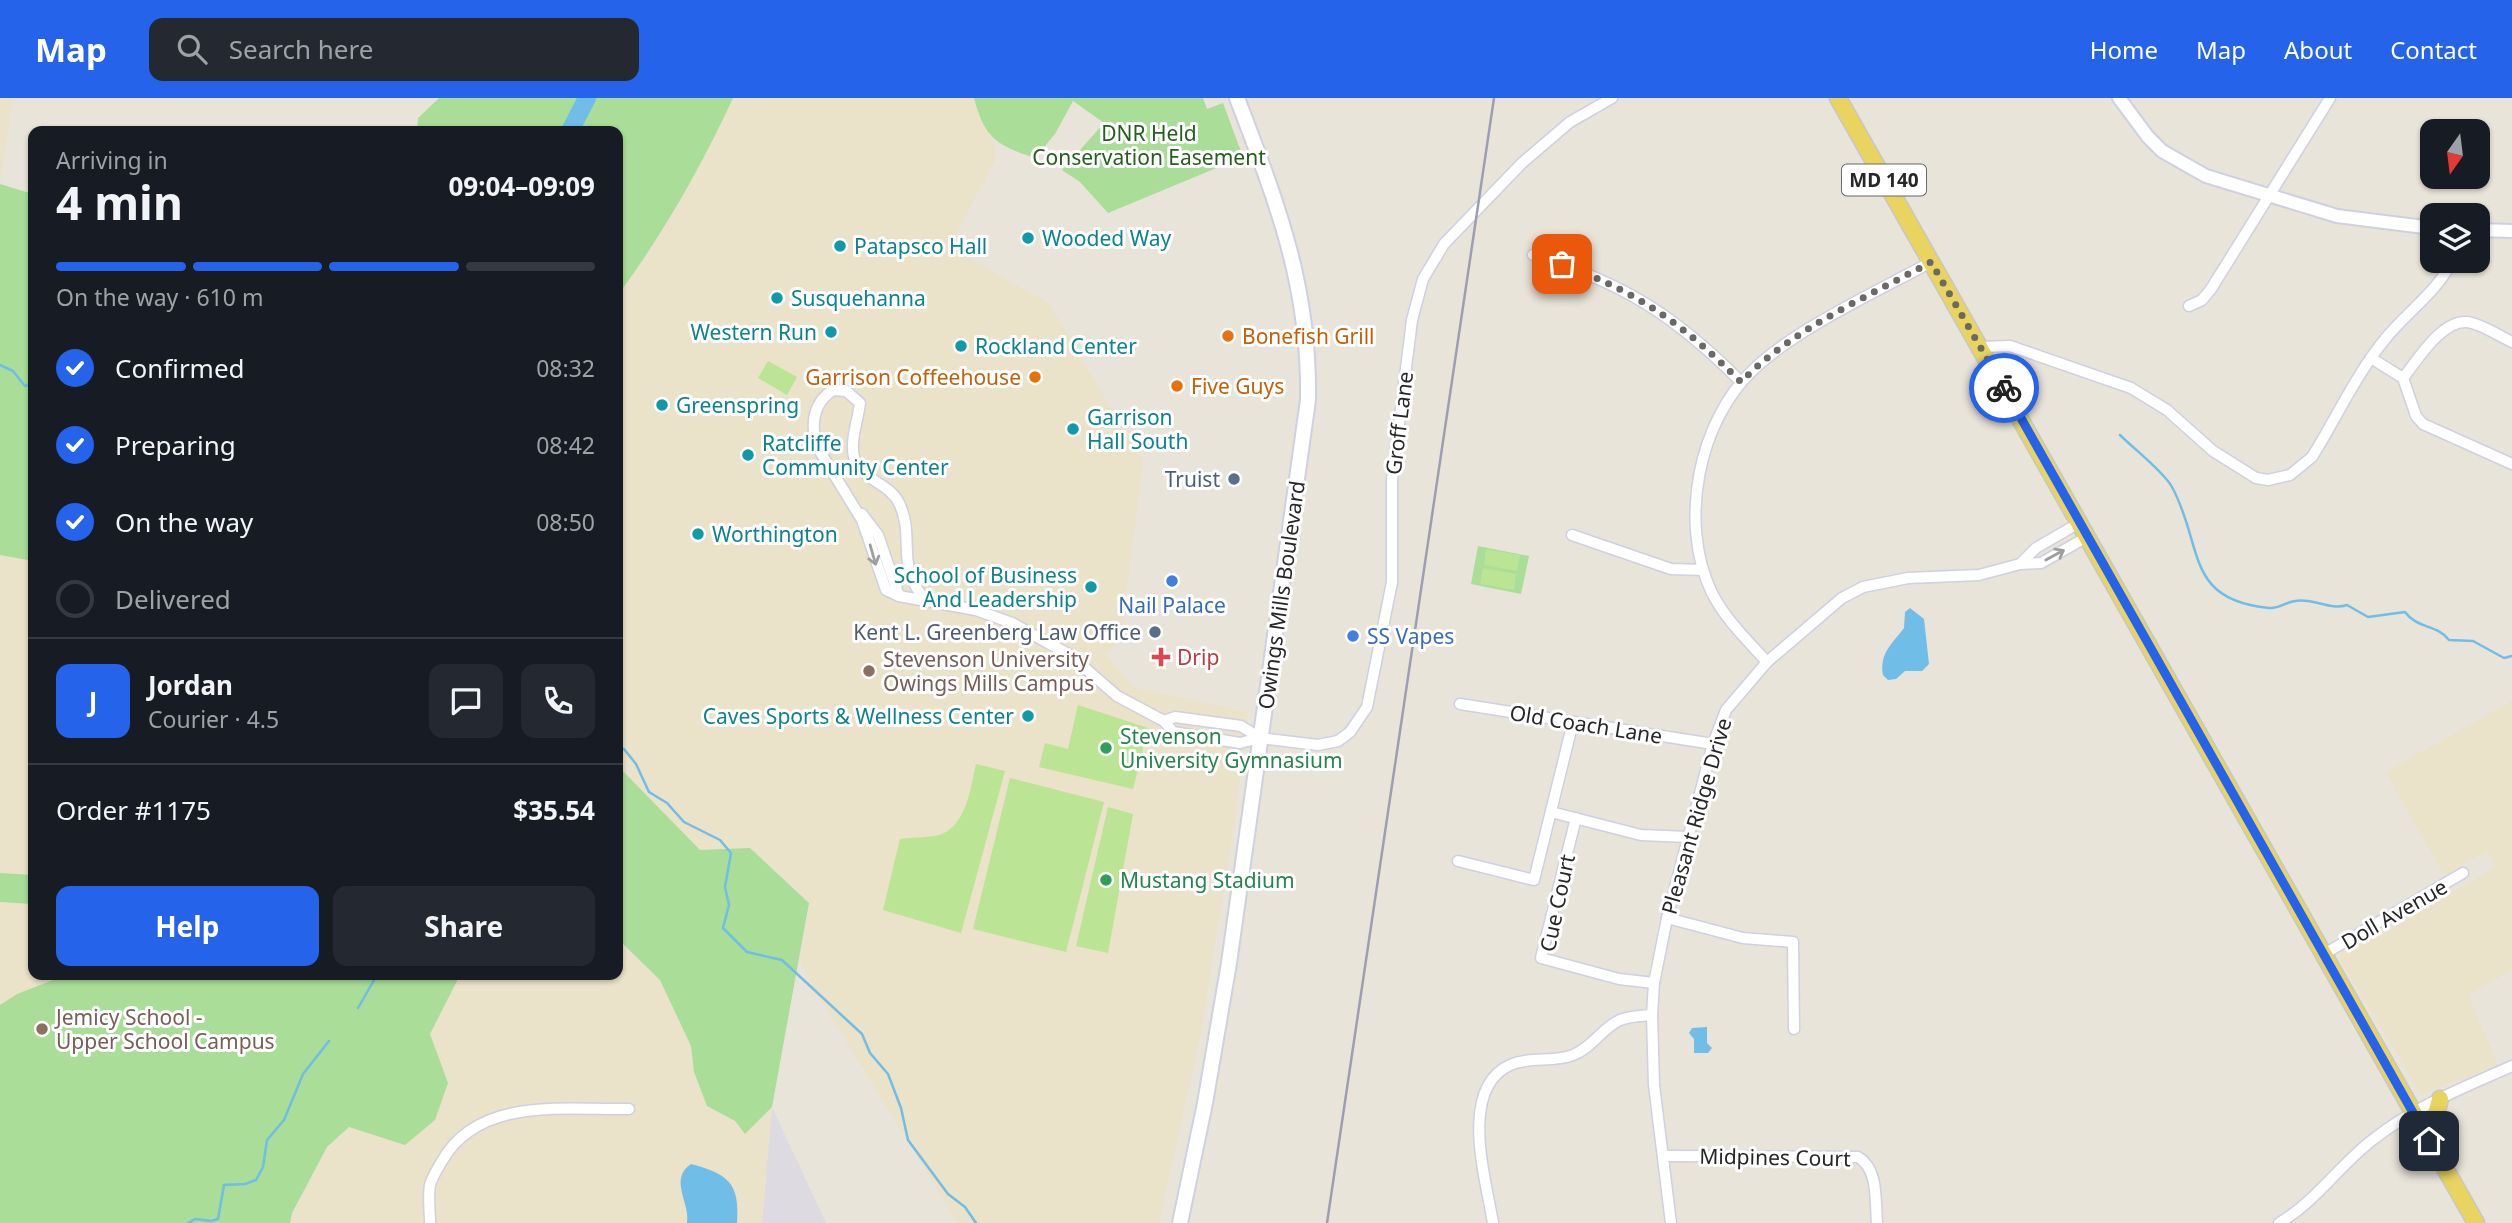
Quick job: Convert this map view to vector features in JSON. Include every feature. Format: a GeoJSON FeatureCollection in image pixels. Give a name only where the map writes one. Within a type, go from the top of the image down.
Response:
{"type":"FeatureCollection","features":[{"type":"Feature","properties":{"kind":"main road","name":"Owings Mills Boulevard"},"geometry":{"type":"LineString","coordinates":[[1180,1223],[1219,1023],[1304,443],[1308,358],[1302,296],[1292,253],[1237,98]]}},
{"type":"Feature","properties":{"kind":"main road","name":"MD 140"},"geometry":{"type":"LineString","coordinates":[[1838,98],[2476,1223]]}},
{"type":"Feature","properties":{"kind":"main road"},"geometry":{"type":"LineString","coordinates":[[2429,1141],[2440,1098]]}},
{"type":"Feature","properties":{"kind":"street","name":"Groff Lane"},"geometry":{"type":"LineString","coordinates":[[1260,738],[1312,745],[1332,743],[1350,732],[1367,707],[1392,582],[1392,480],[1409,344],[1417,297],[1432,261],[1444,244],[1543,144],[1570,122],[1612,98]]}},
{"type":"Feature","properties":{"kind":"street"},"geometry":{"type":"LineString","coordinates":[[2119,98],[2148,137],[2176,161],[2206,176],[2337,216],[2420,226]]}},
{"type":"Feature","properties":{"kind":"street"},"geometry":{"type":"LineString","coordinates":[[2189,306],[2202,300],[2211,289],[2330,98]]}},
{"type":"Feature","properties":{"kind":"street"},"geometry":{"type":"LineString","coordinates":[[2490,230],[2512,231]]}},
{"type":"Feature","properties":{"kind":"street"},"geometry":{"type":"LineString","coordinates":[[1533,255],[1605,281],[1655,307],[1704,346],[1741,382]]}},
{"type":"Feature","properties":{"kind":"street"},"geometry":{"type":"LineString","coordinates":[[1767,662],[1722,610],[1703,570],[1698,548],[1696,511],[1704,461],[1717,419],[1741,382],[1766,359],[1802,335],[1931,262]]}},
{"type":"Feature","properties":{"kind":"street"},"geometry":{"type":"LineString","coordinates":[[1980,347],[2010,346],[2131,388],[2167,410],[2232,464],[2256,478],[2268,480],[2290,475],[2312,457],[2371,358],[2403,317],[2445,273]]}},
{"type":"Feature","properties":{"kind":"street"},"geometry":{"type":"LineString","coordinates":[[2403,378],[2441,334],[2458,323],[2472,323],[2512,342]]}},
{"type":"Feature","properties":{"kind":"street"},"geometry":{"type":"LineString","coordinates":[[2371,358],[2403,378],[2419,420],[2512,464]]}},
{"type":"Feature","properties":{"kind":"street"},"geometry":{"type":"LineString","coordinates":[[926,600],[917,590],[906,567],[904,517],[897,499],[893,493],[862,471],[854,458],[860,403],[846,391],[833,390],[816,410],[813,432],[816,445],[867,532],[883,586],[899,596],[976,610],[1012,623],[1070,655],[1117,695],[1164,721],[1173,732],[1240,743],[1260,738]]}},
{"type":"Feature","properties":{"kind":"street","name":"Pleasant Ridge Drive"},"geometry":{"type":"LineString","coordinates":[[2020,564],[2036,548],[2083,530]]}},
{"type":"Feature","properties":{"kind":"street","name":"Pleasant Ridge Drive"},"geometry":{"type":"LineString","coordinates":[[1671,1223],[1654,1085],[1651,1015],[1654,984],[1667,918],[1688,837],[1713,744],[1726,710],[1767,662],[1842,598],[1863,587],[1908,578],[1979,575],[2020,564],[2041,563],[2083,530]]}},
{"type":"Feature","properties":{"kind":"street"},"geometry":{"type":"LineString","coordinates":[[1572,535],[1671,569],[1703,570]]}},
{"type":"Feature","properties":{"kind":"street","name":"Old Coach Lane"},"geometry":{"type":"LineString","coordinates":[[1460,704],[1713,744]]}},
{"type":"Feature","properties":{"kind":"street"},"geometry":{"type":"LineString","coordinates":[[1164,721],[1175,717],[1241,726],[1260,738]]}},
{"type":"Feature","properties":{"kind":"street"},"geometry":{"type":"LineString","coordinates":[[1195,736],[1198,720]]}},
{"type":"Feature","properties":{"kind":"street"},"geometry":{"type":"LineString","coordinates":[[1458,861],[1534,880],[1573,722]]}},
{"type":"Feature","properties":{"kind":"street"},"geometry":{"type":"LineString","coordinates":[[1550,812],[1641,835],[1688,837]]}},
{"type":"Feature","properties":{"kind":"street","name":"Cue Court"},"geometry":{"type":"LineString","coordinates":[[1576,818],[1541,958],[1619,979],[1654,984]]}},
{"type":"Feature","properties":{"kind":"street","name":"Doll Avenue"},"geometry":{"type":"LineString","coordinates":[[2324,954],[2463,873]]}},
{"type":"Feature","properties":{"kind":"street"},"geometry":{"type":"LineString","coordinates":[[1667,918],[1743,938],[1793,942],[1794,1029]]}},
{"type":"Feature","properties":{"kind":"street"},"geometry":{"type":"LineString","coordinates":[[1493,1223],[1479,1130],[1481,1101],[1492,1079],[1512,1064],[1570,1057],[1589,1047],[1619,1020],[1651,1015]]}},
{"type":"Feature","properties":{"kind":"street"},"geometry":{"type":"LineString","coordinates":[[2279,1223],[2314,1196],[2358,1151],[2413,1113],[2512,1066]]}},
{"type":"Feature","properties":{"kind":"street"},"geometry":{"type":"LineString","coordinates":[[430,1223],[430,1186],[433,1179],[455,1141],[472,1128],[495,1117],[525,1111],[629,1109]]}},
{"type":"Feature","properties":{"kind":"street","name":"Midpines Court"},"geometry":{"type":"LineString","coordinates":[[1663,1156],[1858,1157],[1872,1173],[1877,1223]]}},
{"type":"Feature","properties":{"kind":"shaded area"},"geometry":{"type":"Polygon","coordinates":[[[0,98],[13,98],[0,184],[0,98]]]}},
{"type":"Feature","properties":{"kind":"shaded area","name":"Stevenson University Owings Mills Campus"},"geometry":{"type":"Polygon","coordinates":[[[733,98],[974,98],[979,118],[995,142],[995,161],[949,247],[1049,303],[1143,462],[1121,637],[1106,655],[1135,688],[1247,712],[1234,826],[1200,1038],[1159,1223],[958,1223],[812,986],[800,961],[809,902],[750,848],[700,850],[623,771],[623,288],[651,247],[713,141],[733,98]]]}},
{"type":"Feature","properties":{"kind":"shaded area"},"geometry":{"type":"Polygon","coordinates":[[[0,555],[28,560],[28,980],[94,980],[0,1223],[0,555]]]}},
{"type":"Feature","properties":{"kind":"shaded area"},"geometry":{"type":"Polygon","coordinates":[[[2512,701],[2512,970],[2468,995],[2498,1065],[2421,1094],[2342,962],[2339,952],[2367,939],[2372,941],[2495,867],[2487,851],[2444,875],[2386,772],[2512,701]]]}},
{"type":"Feature","properties":{"kind":"shaded area"},"geometry":{"type":"Polygon","coordinates":[[[623,944],[660,980],[691,1046],[694,1072],[707,1106],[735,1122],[745,1134],[772,1107],[762,1223],[285,1223],[327,1147],[349,1127],[405,1145],[448,1083],[430,1034],[457,980],[623,980],[623,944]]]}},
{"type":"Feature","properties":{"kind":"shaded area"},"geometry":{"type":"Polygon","coordinates":[[[772,1107],[826,1223],[762,1223],[772,1107]]]}},
{"type":"Feature","properties":{"kind":"green space"},"geometry":{"type":"Polygon","coordinates":[[[439,98],[733,98],[680,199],[623,288],[623,126],[417,126],[418,118],[439,98]]]}},
{"type":"Feature","properties":{"kind":"green space","name":"DNR Held Conservation Easement"},"geometry":{"type":"Polygon","coordinates":[[[974,98],[1203,98],[1207,109],[1223,103],[1243,157],[1108,213],[1080,182],[1062,170],[1104,123],[1073,101],[1055,134],[1035,158],[1011,149],[994,138],[983,123],[974,98]]]}},
{"type":"Feature","properties":{"kind":"green space"},"geometry":{"type":"Polygon","coordinates":[[[0,184],[28,192],[28,560],[0,555],[0,184]]]}},
{"type":"Feature","properties":{"kind":"green space"},"geometry":{"type":"Polygon","coordinates":[[[768,361],[797,377],[787,395],[758,378],[768,361]]]}},
{"type":"Feature","properties":{"kind":"green space"},"geometry":{"type":"Polygon","coordinates":[[[1478,546],[1529,556],[1521,594],[1471,584],[1478,546]]]}},
{"type":"Feature","properties":{"kind":"green space"},"geometry":{"type":"Polygon","coordinates":[[[1486,549],[1520,555],[1517,571],[1484,565],[1486,549]]]}},
{"type":"Feature","properties":{"kind":"green space"},"geometry":{"type":"Polygon","coordinates":[[[1483,568],[1516,574],[1514,590],[1480,584],[1483,568]]]}},
{"type":"Feature","properties":{"kind":"green space","name":"Stevenson University Gymnasium"},"geometry":{"type":"Polygon","coordinates":[[[1078,705],[1148,728],[1133,789],[1039,767],[1045,743],[1068,749],[1078,705]]]}},
{"type":"Feature","properties":{"kind":"green space"},"geometry":{"type":"Polygon","coordinates":[[[976,764],[1005,771],[961,933],[883,910],[900,839],[930,837],[948,831],[966,805],[976,764]]]}},
{"type":"Feature","properties":{"kind":"green space"},"geometry":{"type":"Polygon","coordinates":[[[623,771],[700,850],[750,848],[809,903],[772,1107],[745,1134],[735,1121],[707,1106],[694,1072],[691,1046],[660,980],[623,944],[623,771]]]}},
{"type":"Feature","properties":{"kind":"green space"},"geometry":{"type":"Polygon","coordinates":[[[1010,778],[1104,802],[1066,952],[973,929],[1010,778]]]}},
{"type":"Feature","properties":{"kind":"green space","name":"Mustang Stadium"},"geometry":{"type":"Polygon","coordinates":[[[1108,807],[1133,814],[1108,953],[1076,946],[1108,807]]]}},
{"type":"Feature","properties":{"kind":"green space"},"geometry":{"type":"Polygon","coordinates":[[[0,873],[28,875],[28,904],[0,902],[0,873]]]}},
{"type":"Feature","properties":{"kind":"green space"},"geometry":{"type":"Polygon","coordinates":[[[53,980],[457,980],[430,1034],[448,1083],[435,1120],[405,1145],[349,1127],[327,1147],[292,1213],[290,1223],[0,1223],[0,1005],[17,994],[53,980]]]}},
{"type":"Feature","properties":{"kind":"water"},"geometry":{"type":"Polygon","coordinates":[[[1910,608],[1924,619],[1929,664],[1922,671],[1905,671],[1896,679],[1888,680],[1883,675],[1883,660],[1904,628],[1905,612],[1910,608]]]}},
{"type":"Feature","properties":{"kind":"water"},"geometry":{"type":"Polygon","coordinates":[[[1707,1027],[1707,1043],[1712,1048],[1708,1053],[1694,1053],[1694,1039],[1689,1033],[1692,1028],[1707,1027]]]}},
{"type":"Feature","properties":{"kind":"water"},"geometry":{"type":"Polygon","coordinates":[[[691,1164],[714,1172],[729,1182],[736,1198],[737,1223],[687,1223],[681,1177],[691,1164]]]}},
{"type":"Feature","properties":{"kind":"waterway"},"geometry":{"type":"LineString","coordinates":[[573,126],[587,98]]}},
{"type":"Feature","properties":{"kind":"waterway"},"geometry":{"type":"LineString","coordinates":[[2001,351],[2026,364]]}},
{"type":"Feature","properties":{"kind":"waterway"},"geometry":{"type":"LineString","coordinates":[[0,365],[13,371],[25,386],[28,385]]}},
{"type":"Feature","properties":{"kind":"waterway"},"geometry":{"type":"LineString","coordinates":[[2120,435],[2155,467],[2172,487],[2201,567],[2209,582],[2222,594],[2242,603],[2269,608],[2302,600],[2334,606],[2347,605],[2368,617],[2405,612],[2415,621],[2439,631],[2449,640],[2473,641],[2504,658],[2512,656]]}},
{"type":"Feature","properties":{"kind":"waterway"},"geometry":{"type":"LineString","coordinates":[[623,749],[636,764],[649,792],[667,803],[684,822],[720,840],[731,853],[725,887],[729,905],[723,928],[747,952],[782,960],[862,1034],[870,1053],[888,1074],[901,1108],[908,1140],[948,1194],[965,1207],[976,1223]]}},
{"type":"Feature","properties":{"kind":"waterway"},"geometry":{"type":"LineString","coordinates":[[358,1008],[374,980]]}},
{"type":"Feature","properties":{"kind":"waterway"},"geometry":{"type":"LineString","coordinates":[[188,1223],[195,1219],[218,1219],[224,1185],[245,1184],[256,1180],[263,1167],[267,1140],[284,1120],[303,1074],[329,1041]]}},
{"type":"Feature","properties":{"kind":"railway"},"geometry":{"type":"LineString","coordinates":[[1327,1223],[1494,98]]}},
{"type":"Feature","properties":{"kind":"way so far"},"geometry":{"type":"LineString","coordinates":[[1562,264],[1605,281],[1655,307],[1704,346],[1741,382],[1766,359],[1802,335],[1931,262],[2004,388]]}},
{"type":"Feature","properties":{"kind":"place","name":"Wooded Way"},"geometry":{"type":"Point","coordinates":[1028,238]}},
{"type":"Feature","properties":{"kind":"place","name":"Patapsco Hall"},"geometry":{"type":"Point","coordinates":[840,246]}},
{"type":"Feature","properties":{"kind":"place","name":"Susquehanna"},"geometry":{"type":"Point","coordinates":[777,298]}},
{"type":"Feature","properties":{"kind":"place","name":"Western Run"},"geometry":{"type":"Point","coordinates":[831,332]}},
{"type":"Feature","properties":{"kind":"place","name":"Bonefish Grill"},"geometry":{"type":"Point","coordinates":[1228,336]}},
{"type":"Feature","properties":{"kind":"place","name":"Rockland Center"},"geometry":{"type":"Point","coordinates":[961,346]}},
{"type":"Feature","properties":{"kind":"place","name":"Garrison Coffeehouse"},"geometry":{"type":"Point","coordinates":[1035,377]}},
{"type":"Feature","properties":{"kind":"place","name":"Five Guys"},"geometry":{"type":"Point","coordinates":[1177,386]}},
{"type":"Feature","properties":{"kind":"place","name":"Greenspring"},"geometry":{"type":"Point","coordinates":[662,405]}},
{"type":"Feature","properties":{"kind":"place","name":"Garrison Hall South"},"geometry":{"type":"Point","coordinates":[1073,429]}},
{"type":"Feature","properties":{"kind":"place","name":"Ratcliffe Community Center"},"geometry":{"type":"Point","coordinates":[748,455]}},
{"type":"Feature","properties":{"kind":"place","name":"Truist"},"geometry":{"type":"Point","coordinates":[1234,479]}},
{"type":"Feature","properties":{"kind":"place","name":"Worthington"},"geometry":{"type":"Point","coordinates":[698,534]}},
{"type":"Feature","properties":{"kind":"place","name":"Nail Palace"},"geometry":{"type":"Point","coordinates":[1172,581]}},
{"type":"Feature","properties":{"kind":"place","name":"School of Business And Leadership"},"geometry":{"type":"Point","coordinates":[1091,587]}},
{"type":"Feature","properties":{"kind":"place","name":"Kent L. Greenberg Law Office"},"geometry":{"type":"Point","coordinates":[1155,632]}},
{"type":"Feature","properties":{"kind":"place","name":"SS Vapes"},"geometry":{"type":"Point","coordinates":[1353,636]}},
{"type":"Feature","properties":{"kind":"place","name":"Drip"},"geometry":{"type":"Point","coordinates":[1161,657]}},
{"type":"Feature","properties":{"kind":"place","name":"Stevenson University Owings Mills Campus"},"geometry":{"type":"Point","coordinates":[869,671]}},
{"type":"Feature","properties":{"kind":"place","name":"Caves Sports & Wellness Center"},"geometry":{"type":"Point","coordinates":[1028,716]}},
{"type":"Feature","properties":{"kind":"place","name":"Stevenson University Gymnasium"},"geometry":{"type":"Point","coordinates":[1106,748]}},
{"type":"Feature","properties":{"kind":"place","name":"Mustang Stadium"},"geometry":{"type":"Point","coordinates":[1106,880]}},
{"type":"Feature","properties":{"kind":"place","name":"Jemicy School - Upper School Campus"},"geometry":{"type":"Point","coordinates":[42,1029]}},
{"type":"Feature","properties":{"kind":"route"},"geometry":{"type":"LineString","coordinates":[[2004,388],[2429,1141]]}}]}
